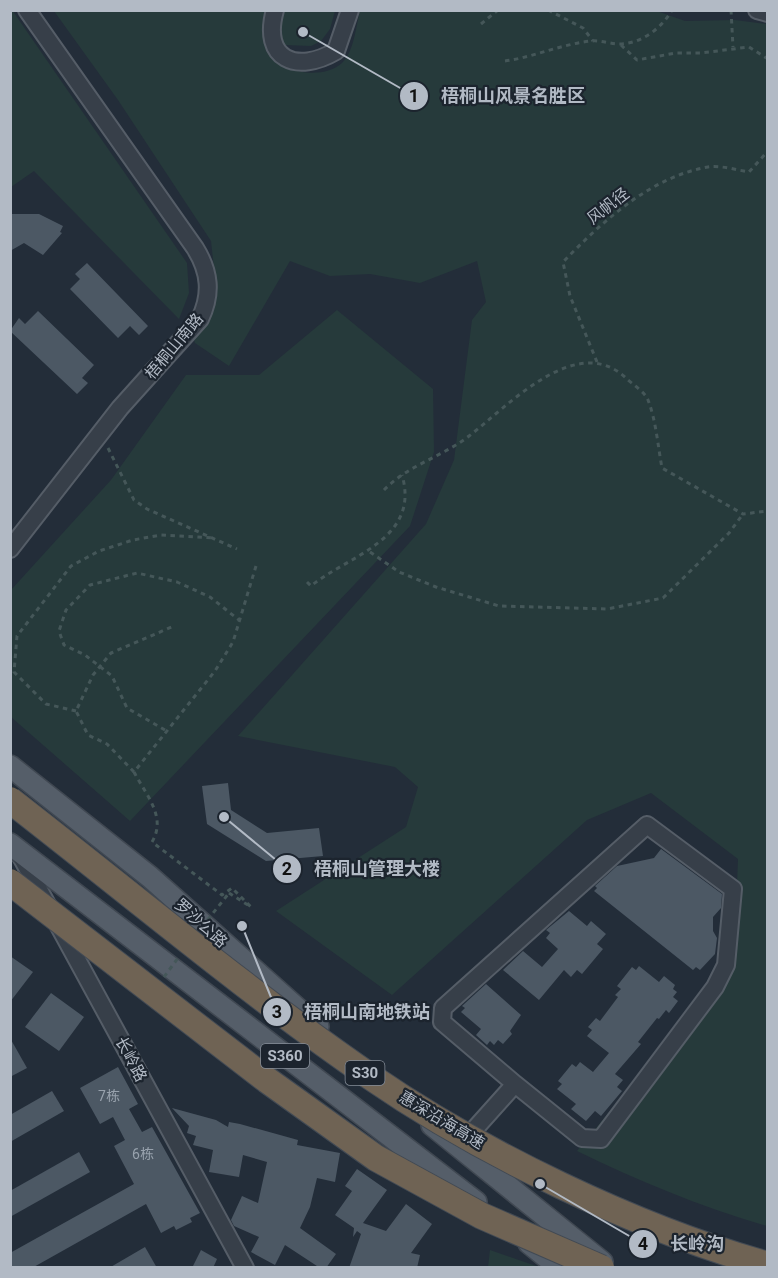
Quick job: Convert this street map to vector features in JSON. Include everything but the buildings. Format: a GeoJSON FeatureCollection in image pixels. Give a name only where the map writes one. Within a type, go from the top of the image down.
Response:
{"type":"FeatureCollection","features":[{"type":"Feature","properties":{"kind":"highway","name":"惠深沿海高速"},"geometry":{"type":"LineString","coordinates":[[10,800],[322,1042],[427,1112],[561,1184],[686,1237],[768,1265]]}},
{"type":"Feature","properties":{"kind":"highway"},"geometry":{"type":"LineString","coordinates":[[10,882],[267,1080],[376,1158],[482,1216],[601,1268]]}},
{"type":"Feature","properties":{"kind":"main road","name":"罗沙公路"},"geometry":{"type":"LineString","coordinates":[[10,766],[150,877],[458,1148],[610,1268]]}},
{"type":"Feature","properties":{"kind":"main road","name":"S360"},"geometry":{"type":"LineString","coordinates":[[14,846],[560,1268]]}},
{"type":"Feature","properties":{"kind":"street","name":"梧桐山南路"},"geometry":{"type":"LineString","coordinates":[[10,549],[100,433],[200,319],[208,303],[209,282],[205,264],[195,248],[27,10]]}},
{"type":"Feature","properties":{"kind":"street"},"geometry":{"type":"LineString","coordinates":[[275,10],[271,37],[275,50],[285,58],[312,63],[336,51],[350,10]]}},
{"type":"Feature","properties":{"kind":"street"},"geometry":{"type":"LineString","coordinates":[[757,10],[768,13]]}},
{"type":"Feature","properties":{"kind":"street"},"geometry":{"type":"LineString","coordinates":[[647,825],[733,889],[726,964],[715,987],[601,1139],[582,1138],[515,1084],[442,1022],[443,1008],[647,825]]}},
{"type":"Feature","properties":{"kind":"street","name":"长岭路"},"geometry":{"type":"LineString","coordinates":[[14,846],[245,1268]]}},
{"type":"Feature","properties":{"kind":"street"},"geometry":{"type":"LineString","coordinates":[[458,1148],[515,1084]]}},
{"type":"Feature","properties":{"kind":"path"},"geometry":{"type":"LineString","coordinates":[[481,24],[498,10]]}},
{"type":"Feature","properties":{"kind":"path"},"geometry":{"type":"LineString","coordinates":[[548,10],[583,28],[593,41]]}},
{"type":"Feature","properties":{"kind":"path"},"geometry":{"type":"LineString","coordinates":[[505,62],[534,57],[593,41],[621,45],[648,36],[666,22],[672,10]]}},
{"type":"Feature","properties":{"kind":"path"},"geometry":{"type":"LineString","coordinates":[[731,10],[733,47]]}},
{"type":"Feature","properties":{"kind":"path"},"geometry":{"type":"LineString","coordinates":[[621,45],[637,60],[733,47],[749,47],[768,59]]}},
{"type":"Feature","properties":{"kind":"path","name":"风帆径"},"geometry":{"type":"LineString","coordinates":[[597,362],[570,296],[562,262],[595,229],[656,184],[709,166],[749,172],[768,151]]}},
{"type":"Feature","properties":{"kind":"path"},"geometry":{"type":"LineString","coordinates":[[384,490],[402,475],[468,437],[507,402],[553,373],[578,364],[597,362],[620,373],[648,399],[662,468],[743,514],[768,511]]}},
{"type":"Feature","properties":{"kind":"path"},"geometry":{"type":"LineString","coordinates":[[100,433],[134,501],[237,549]]}},
{"type":"Feature","properties":{"kind":"path"},"geometry":{"type":"LineString","coordinates":[[313,581],[315,584],[359,554],[370,552],[390,533],[402,510],[406,489],[402,475]]}},
{"type":"Feature","properties":{"kind":"path"},"geometry":{"type":"LineString","coordinates":[[370,552],[399,572],[436,587],[499,606],[608,609],[663,598],[729,533],[743,514]]}},
{"type":"Feature","properties":{"kind":"path"},"geometry":{"type":"LineString","coordinates":[[76,711],[46,704],[14,672],[17,636],[58,580],[71,566],[99,550],[133,540],[161,535],[214,538]]}},
{"type":"Feature","properties":{"kind":"path"},"geometry":{"type":"LineString","coordinates":[[134,772],[165,730],[215,671],[233,642],[256,566]]}},
{"type":"Feature","properties":{"kind":"path"},"geometry":{"type":"LineString","coordinates":[[307,582],[311,586],[340,568]]}},
{"type":"Feature","properties":{"kind":"path"},"geometry":{"type":"LineString","coordinates":[[165,730],[128,708],[112,676],[100,666],[64,645],[59,631],[66,610],[90,585],[137,573],[177,582],[210,597],[240,620]]}},
{"type":"Feature","properties":{"kind":"path"},"geometry":{"type":"LineString","coordinates":[[76,711],[93,675],[111,653],[174,626]]}},
{"type":"Feature","properties":{"kind":"path"},"geometry":{"type":"LineString","coordinates":[[76,711],[88,735],[107,744],[134,772],[157,812],[156,835],[152,842],[222,895],[232,888],[251,907],[229,893]]}},
{"type":"Feature","properties":{"kind":"green space"},"geometry":{"type":"Polygon","coordinates":[[[12,10],[187,263],[189,293],[179,319],[34,171],[11,187],[12,10]]]}},
{"type":"Feature","properties":{"kind":"green space"},"geometry":{"type":"Polygon","coordinates":[[[654,10],[685,21],[735,20],[767,24],[767,1226],[670,1193],[577,1151],[734,960],[738,859],[651,793],[587,820],[392,995],[276,911],[406,827],[418,787],[395,767],[238,736],[426,524],[454,460],[472,320],[486,302],[477,261],[420,283],[370,274],[330,276],[290,261],[229,366],[195,343],[189,324],[214,268],[211,241],[118,100],[54,11],[267,11],[265,36],[269,51],[275,59],[292,69],[314,73],[334,68],[346,58],[352,46],[360,11],[654,10]]]}},
{"type":"Feature","properties":{"kind":"green space"},"geometry":{"type":"Polygon","coordinates":[[[281,11],[335,11],[330,29],[321,41],[311,46],[285,45],[278,36],[281,11]]]}},
{"type":"Feature","properties":{"kind":"green space"},"geometry":{"type":"Polygon","coordinates":[[[337,310],[433,389],[434,452],[410,526],[130,821],[11,717],[11,590],[111,480],[186,375],[259,375],[337,310]]]}},
{"type":"Feature","properties":{"kind":"green space"},"geometry":{"type":"Polygon","coordinates":[[[490,1250],[539,1267],[488,1267],[490,1250]]]}},
{"type":"Feature","properties":{"kind":"place","name":"梧桐山风景名胜区"},"geometry":{"type":"Point","coordinates":[303,32]}},
{"type":"Feature","properties":{"kind":"place","name":"梧桐山管理大楼"},"geometry":{"type":"Point","coordinates":[224,817]}},
{"type":"Feature","properties":{"kind":"place","name":"梧桐山南地铁站"},"geometry":{"type":"Point","coordinates":[242,926]}},
{"type":"Feature","properties":{"kind":"place","name":"长岭沟"},"geometry":{"type":"Point","coordinates":[540,1184]}}]}
